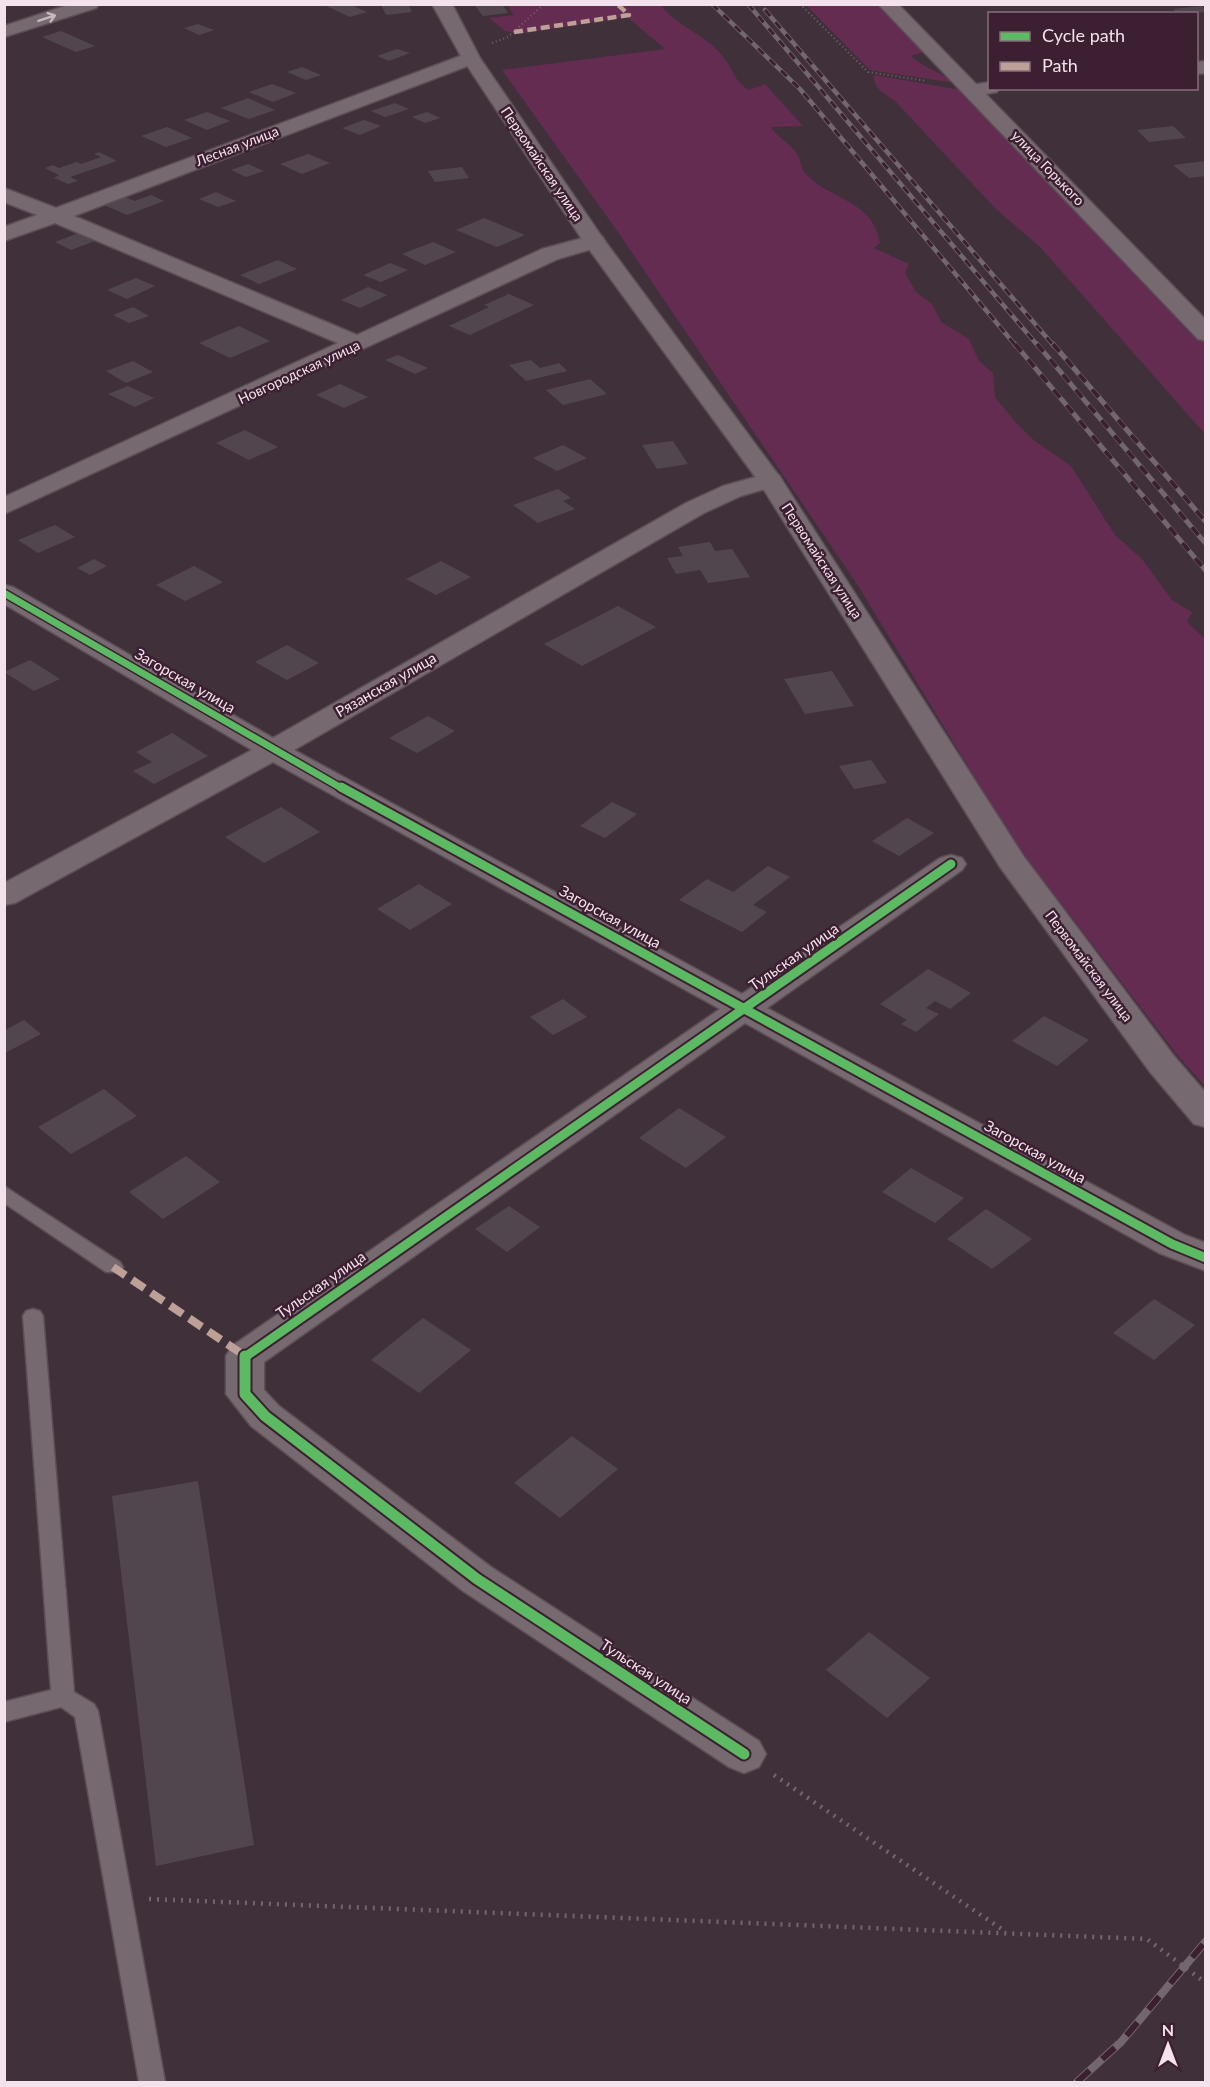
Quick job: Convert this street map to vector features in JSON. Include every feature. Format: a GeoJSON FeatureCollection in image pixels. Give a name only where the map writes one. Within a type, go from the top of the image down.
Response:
{"type":"FeatureCollection","features":[{"type":"Feature","properties":{"kind":"street"},"geometry":{"type":"LineString","coordinates":[[4,32],[90,4]]}},
{"type":"Feature","properties":{"kind":"street","name":"Первомайская улица"},"geometry":{"type":"LineString","coordinates":[[441,4],[445,7],[470,55],[594,241],[770,480],[1011,861],[1162,1064],[1206,1116]]}},
{"type":"Feature","properties":{"kind":"street","name":"улица Горького"},"geometry":{"type":"LineString","coordinates":[[887,4],[981,89],[1206,334]]}},
{"type":"Feature","properties":{"kind":"street","name":"Лесная улица"},"geometry":{"type":"LineString","coordinates":[[4,235],[470,55]]}},
{"type":"Feature","properties":{"kind":"street"},"geometry":{"type":"LineString","coordinates":[[4,194],[359,344]]}},
{"type":"Feature","properties":{"kind":"street","name":"Новгородская улица"},"geometry":{"type":"LineString","coordinates":[[4,507],[550,254],[594,241]]}},
{"type":"Feature","properties":{"kind":"street","name":"Рязанская улица"},"geometry":{"type":"LineString","coordinates":[[4,896],[273,750],[695,508],[732,491],[770,480]]}},
{"type":"Feature","properties":{"kind":"street","name":"Загорская улица"},"geometry":{"type":"LineString","coordinates":[[4,592],[273,750],[1172,1244],[1206,1258]]}},
{"type":"Feature","properties":{"kind":"street","name":"Тульская улица"},"geometry":{"type":"LineString","coordinates":[[744,1754],[468,1572],[265,1416],[245,1394],[245,1356],[951,864]]}},
{"type":"Feature","properties":{"kind":"lane"},"geometry":{"type":"LineString","coordinates":[[4,1193],[113,1267]]}},
{"type":"Feature","properties":{"kind":"lane"},"geometry":{"type":"LineString","coordinates":[[33,1316],[63,1697]]}},
{"type":"Feature","properties":{"kind":"lane"},"geometry":{"type":"LineString","coordinates":[[4,1712],[63,1697],[86,1711],[152,2082]]}},
{"type":"Feature","properties":{"kind":"path"},"geometry":{"type":"LineString","coordinates":[[470,55],[508,37],[544,4]]}},
{"type":"Feature","properties":{"kind":"path"},"geometry":{"type":"LineString","coordinates":[[800,4],[868,72],[981,89]]}},
{"type":"Feature","properties":{"kind":"path"},"geometry":{"type":"LineString","coordinates":[[744,1754],[1007,1932]]}},
{"type":"Feature","properties":{"kind":"path"},"geometry":{"type":"LineString","coordinates":[[121,1898],[1147,1939],[1206,1983]]}},
{"type":"Feature","properties":{"kind":"shaded area"},"geometry":{"type":"Polygon","coordinates":[[[507,5],[661,5],[676,20],[712,45],[727,62],[741,84],[749,90],[765,84],[803,126],[771,127],[794,150],[805,173],[861,210],[869,218],[876,229],[880,243],[874,248],[909,264],[905,273],[916,292],[932,304],[941,322],[969,339],[979,361],[993,373],[995,397],[1017,424],[1035,441],[1071,466],[1115,535],[1142,559],[1172,600],[1192,612],[1187,622],[1206,640],[1205,1086],[1178,1056],[1014,842],[857,584],[620,235],[502,70],[665,49],[627,17],[519,34],[505,31],[489,18],[514,15],[507,5]]]}},
{"type":"Feature","properties":{"kind":"shaded area"},"geometry":{"type":"Polygon","coordinates":[[[806,5],[877,5],[925,52],[911,56],[955,83],[870,70],[806,5]]]}},
{"type":"Feature","properties":{"kind":"shaded area"},"geometry":{"type":"Polygon","coordinates":[[[874,75],[961,90],[1205,343],[1205,434],[1041,248],[995,208],[895,101],[880,91],[875,84],[874,75]]]}},
{"type":"Feature","properties":{"kind":"building"},"geometry":{"type":"Polygon","coordinates":[[[322,4],[349,4],[367,12],[350,17],[322,4]]]}},
{"type":"Feature","properties":{"kind":"building"},"geometry":{"type":"Polygon","coordinates":[[[381,4],[408,4],[412,12],[386,15],[381,4]]]}},
{"type":"Feature","properties":{"kind":"building"},"geometry":{"type":"Polygon","coordinates":[[[474,4],[502,4],[508,13],[483,16],[474,4]]]}},
{"type":"Feature","properties":{"kind":"building"},"geometry":{"type":"Polygon","coordinates":[[[1202,6],[1206,12],[1176,12],[1173,9],[1202,6]]]}},
{"type":"Feature","properties":{"kind":"building"},"geometry":{"type":"Polygon","coordinates":[[[198,24],[214,30],[199,35],[184,28],[198,24]]]}},
{"type":"Feature","properties":{"kind":"building"},"geometry":{"type":"Polygon","coordinates":[[[61,31],[95,46],[76,52],[42,37],[61,31]]]}},
{"type":"Feature","properties":{"kind":"building"},"geometry":{"type":"Polygon","coordinates":[[[397,49],[410,53],[389,61],[377,56],[397,49]]]}},
{"type":"Feature","properties":{"kind":"building"},"geometry":{"type":"Polygon","coordinates":[[[302,67],[321,75],[306,80],[287,72],[302,67]]]}},
{"type":"Feature","properties":{"kind":"building"},"geometry":{"type":"Polygon","coordinates":[[[272,84],[296,93],[273,102],[249,92],[272,84]]]}},
{"type":"Feature","properties":{"kind":"building"},"geometry":{"type":"Polygon","coordinates":[[[248,98],[275,110],[249,119],[221,108],[248,98]]]}},
{"type":"Feature","properties":{"kind":"building"},"geometry":{"type":"Polygon","coordinates":[[[395,103],[409,109],[385,117],[371,111],[395,103]]]}},
{"type":"Feature","properties":{"kind":"building"},"geometry":{"type":"Polygon","coordinates":[[[207,112],[230,121],[207,130],[184,120],[207,112]]]}},
{"type":"Feature","properties":{"kind":"building"},"geometry":{"type":"Polygon","coordinates":[[[427,112],[440,118],[425,123],[412,117],[427,112]]]}},
{"type":"Feature","properties":{"kind":"building"},"geometry":{"type":"Polygon","coordinates":[[[364,120],[381,126],[360,135],[342,128],[364,120]]]}},
{"type":"Feature","properties":{"kind":"building"},"geometry":{"type":"Polygon","coordinates":[[[1173,126],[1186,138],[1149,142],[1137,130],[1173,126]]]}},
{"type":"Feature","properties":{"kind":"building"},"geometry":{"type":"Polygon","coordinates":[[[167,127],[192,138],[166,147],[141,136],[167,127]]]}},
{"type":"Feature","properties":{"kind":"building"},"geometry":{"type":"Polygon","coordinates":[[[99,152],[117,161],[70,177],[78,181],[68,184],[54,178],[59,175],[45,168],[53,165],[59,168],[77,162],[81,164],[101,157],[94,154],[99,152]]]}},
{"type":"Feature","properties":{"kind":"building"},"geometry":{"type":"Polygon","coordinates":[[[308,154],[330,163],[302,174],[280,164],[308,154]]]}},
{"type":"Feature","properties":{"kind":"building"},"geometry":{"type":"Polygon","coordinates":[[[1206,161],[1206,176],[1189,178],[1173,165],[1206,161]]]}},
{"type":"Feature","properties":{"kind":"building"},"geometry":{"type":"Polygon","coordinates":[[[248,164],[264,171],[246,177],[231,170],[248,164]]]}},
{"type":"Feature","properties":{"kind":"building"},"geometry":{"type":"Polygon","coordinates":[[[462,167],[469,178],[435,182],[428,171],[462,167]]]}},
{"type":"Feature","properties":{"kind":"building"},"geometry":{"type":"Polygon","coordinates":[[[216,192],[236,201],[218,207],[199,199],[216,192]]]}},
{"type":"Feature","properties":{"kind":"building"},"geometry":{"type":"Polygon","coordinates":[[[151,195],[164,201],[127,215],[104,205],[125,197],[135,201],[151,195]]]}},
{"type":"Feature","properties":{"kind":"building"},"geometry":{"type":"Polygon","coordinates":[[[484,218],[525,235],[497,247],[456,230],[484,218]]]}},
{"type":"Feature","properties":{"kind":"building"},"geometry":{"type":"Polygon","coordinates":[[[81,232],[97,240],[71,250],[55,242],[81,232]]]}},
{"type":"Feature","properties":{"kind":"building"},"geometry":{"type":"Polygon","coordinates":[[[433,242],[456,252],[425,265],[402,254],[433,242]]]}},
{"type":"Feature","properties":{"kind":"building"},"geometry":{"type":"Polygon","coordinates":[[[278,260],[297,269],[259,284],[240,275],[278,260]]]}},
{"type":"Feature","properties":{"kind":"building"},"geometry":{"type":"Polygon","coordinates":[[[390,263],[408,270],[381,282],[363,275],[390,263]]]}},
{"type":"Feature","properties":{"kind":"building"},"geometry":{"type":"Polygon","coordinates":[[[136,278],[155,286],[127,299],[107,290],[136,278]]]}},
{"type":"Feature","properties":{"kind":"building"},"geometry":{"type":"Polygon","coordinates":[[[368,287],[387,295],[360,308],[341,300],[368,287]]]}},
{"type":"Feature","properties":{"kind":"building"},"geometry":{"type":"Polygon","coordinates":[[[509,294],[534,305],[470,335],[449,326],[489,307],[484,305],[509,294]]]}},
{"type":"Feature","properties":{"kind":"building"},"geometry":{"type":"Polygon","coordinates":[[[133,307],[149,316],[129,323],[113,315],[133,307]]]}},
{"type":"Feature","properties":{"kind":"building"},"geometry":{"type":"Polygon","coordinates":[[[239,326],[270,341],[230,358],[199,343],[239,326]]]}},
{"type":"Feature","properties":{"kind":"building"},"geometry":{"type":"Polygon","coordinates":[[[398,355],[428,368],[415,374],[385,360],[398,355]]]}},
{"type":"Feature","properties":{"kind":"building"},"geometry":{"type":"Polygon","coordinates":[[[531,360],[540,368],[559,363],[567,371],[526,381],[509,365],[531,360]]]}},
{"type":"Feature","properties":{"kind":"building"},"geometry":{"type":"Polygon","coordinates":[[[133,361],[153,372],[126,383],[106,371],[133,361]]]}},
{"type":"Feature","properties":{"kind":"building"},"geometry":{"type":"Polygon","coordinates":[[[590,379],[607,394],[563,405],[546,390],[590,379]]]}},
{"type":"Feature","properties":{"kind":"building"},"geometry":{"type":"Polygon","coordinates":[[[340,384],[368,397],[344,408],[316,395],[340,384]]]}},
{"type":"Feature","properties":{"kind":"building"},"geometry":{"type":"Polygon","coordinates":[[[128,386],[154,398],[135,407],[108,394],[128,386]]]}},
{"type":"Feature","properties":{"kind":"building"},"geometry":{"type":"Polygon","coordinates":[[[245,430],[278,447],[249,460],[216,443],[245,430]]]}},
{"type":"Feature","properties":{"kind":"building"},"geometry":{"type":"Polygon","coordinates":[[[673,441],[688,464],[657,469],[642,445],[673,441]]]}},
{"type":"Feature","properties":{"kind":"building"},"geometry":{"type":"Polygon","coordinates":[[[563,445],[587,458],[557,471],[533,458],[563,445]]]}},
{"type":"Feature","properties":{"kind":"building"},"geometry":{"type":"Polygon","coordinates":[[[558,489],[571,498],[563,501],[575,509],[538,523],[513,505],[558,489]]]}},
{"type":"Feature","properties":{"kind":"building"},"geometry":{"type":"Polygon","coordinates":[[[55,525],[75,537],[38,553],[18,540],[55,525]]]}},
{"type":"Feature","properties":{"kind":"building"},"geometry":{"type":"Polygon","coordinates":[[[710,542],[715,551],[732,549],[750,577],[708,583],[700,570],[676,574],[667,558],[683,556],[678,547],[710,542]]]}},
{"type":"Feature","properties":{"kind":"building"},"geometry":{"type":"Polygon","coordinates":[[[94,559],[107,566],[90,575],[77,568],[94,559]]]}},
{"type":"Feature","properties":{"kind":"building"},"geometry":{"type":"Polygon","coordinates":[[[441,561],[471,577],[436,595],[406,579],[441,561]]]}},
{"type":"Feature","properties":{"kind":"building"},"geometry":{"type":"Polygon","coordinates":[[[194,566],[223,582],[185,601],[156,585],[194,566]]]}},
{"type":"Feature","properties":{"kind":"building"},"geometry":{"type":"Polygon","coordinates":[[[618,606],[656,627],[582,666],[544,644],[618,606]]]}},
{"type":"Feature","properties":{"kind":"building"},"geometry":{"type":"Polygon","coordinates":[[[287,645],[319,663],[287,680],[255,662],[287,645]]]}},
{"type":"Feature","properties":{"kind":"building"},"geometry":{"type":"Polygon","coordinates":[[[30,660],[60,679],[34,691],[4,672],[30,660]]]}},
{"type":"Feature","properties":{"kind":"building"},"geometry":{"type":"Polygon","coordinates":[[[832,671],[854,706],[805,714],[784,679],[832,671]]]}},
{"type":"Feature","properties":{"kind":"building"},"geometry":{"type":"Polygon","coordinates":[[[428,716],[455,731],[417,753],[389,738],[428,716]]]}},
{"type":"Feature","properties":{"kind":"building"},"geometry":{"type":"Polygon","coordinates":[[[172,733],[208,756],[154,784],[133,771],[152,762],[136,752],[172,733]]]}},
{"type":"Feature","properties":{"kind":"building"},"geometry":{"type":"Polygon","coordinates":[[[871,760],[887,783],[854,789],[839,766],[871,760]]]}},
{"type":"Feature","properties":{"kind":"building"},"geometry":{"type":"Polygon","coordinates":[[[612,802],[637,814],[605,838],[580,826],[612,802]]]}},
{"type":"Feature","properties":{"kind":"building"},"geometry":{"type":"Polygon","coordinates":[[[281,807],[320,832],[264,863],[225,837],[281,807]]]}},
{"type":"Feature","properties":{"kind":"building"},"geometry":{"type":"Polygon","coordinates":[[[907,818],[934,833],[899,856],[872,841],[907,818]]]}},
{"type":"Feature","properties":{"kind":"building"},"geometry":{"type":"Polygon","coordinates":[[[768,866],[790,877],[753,905],[767,912],[742,932],[679,900],[707,879],[733,892],[768,866]]]}},
{"type":"Feature","properties":{"kind":"building"},"geometry":{"type":"Polygon","coordinates":[[[419,884],[452,904],[410,930],[377,909],[419,884]]]}},
{"type":"Feature","properties":{"kind":"building"},"geometry":{"type":"Polygon","coordinates":[[[928,969],[971,993],[950,1009],[935,1001],[926,1008],[939,1014],[916,1032],[901,1024],[907,1020],[880,1004],[928,969]]]}},
{"type":"Feature","properties":{"kind":"building"},"geometry":{"type":"Polygon","coordinates":[[[563,999],[587,1017],[553,1035],[530,1017],[563,999]]]}},
{"type":"Feature","properties":{"kind":"building"},"geometry":{"type":"Polygon","coordinates":[[[1044,1016],[1089,1040],[1057,1066],[1012,1041],[1044,1016]]]}},
{"type":"Feature","properties":{"kind":"building"},"geometry":{"type":"Polygon","coordinates":[[[24,1020],[41,1034],[5,1053],[5,1030],[24,1020]]]}},
{"type":"Feature","properties":{"kind":"building"},"geometry":{"type":"Polygon","coordinates":[[[104,1089],[137,1116],[71,1154],[38,1127],[104,1089]]]}},
{"type":"Feature","properties":{"kind":"building"},"geometry":{"type":"Polygon","coordinates":[[[679,1108],[726,1137],[686,1168],[639,1138],[679,1108]]]}},
{"type":"Feature","properties":{"kind":"building"},"geometry":{"type":"Polygon","coordinates":[[[186,1156],[220,1182],[163,1219],[129,1192],[186,1156]]]}},
{"type":"Feature","properties":{"kind":"building"},"geometry":{"type":"Polygon","coordinates":[[[911,1168],[964,1198],[935,1223],[882,1192],[911,1168]]]}},
{"type":"Feature","properties":{"kind":"building"},"geometry":{"type":"Polygon","coordinates":[[[509,1206],[540,1227],[507,1252],[475,1229],[509,1206]]]}},
{"type":"Feature","properties":{"kind":"building"},"geometry":{"type":"Polygon","coordinates":[[[986,1209],[1032,1239],[992,1269],[947,1239],[986,1209]]]}},
{"type":"Feature","properties":{"kind":"building"},"geometry":{"type":"Polygon","coordinates":[[[1154,1299],[1195,1325],[1154,1360],[1113,1333],[1154,1299]]]}},
{"type":"Feature","properties":{"kind":"building"},"geometry":{"type":"Polygon","coordinates":[[[423,1318],[471,1350],[419,1393],[371,1360],[423,1318]]]}},
{"type":"Feature","properties":{"kind":"building"},"geometry":{"type":"Polygon","coordinates":[[[572,1436],[618,1469],[560,1518],[514,1483],[572,1436]]]}},
{"type":"Feature","properties":{"kind":"building"},"geometry":{"type":"Polygon","coordinates":[[[198,1481],[254,1845],[156,1866],[112,1496],[198,1481]]]}},
{"type":"Feature","properties":{"kind":"building"},"geometry":{"type":"Polygon","coordinates":[[[869,1632],[930,1678],[887,1718],[826,1670],[869,1632]]]}},
{"type":"Feature","properties":{"kind":"railway"},"geometry":{"type":"LineString","coordinates":[[712,4],[800,89],[1016,346]]}},
{"type":"Feature","properties":{"kind":"railway"},"geometry":{"type":"LineString","coordinates":[[748,4],[1038,346]]}},
{"type":"Feature","properties":{"kind":"railway"},"geometry":{"type":"LineString","coordinates":[[765,10],[1054,346]]}},
{"type":"Feature","properties":{"kind":"railway"},"geometry":{"type":"LineString","coordinates":[[1015,344],[1206,571]]}},
{"type":"Feature","properties":{"kind":"railway"},"geometry":{"type":"LineString","coordinates":[[1037,344],[1206,544]]}},
{"type":"Feature","properties":{"kind":"railway"},"geometry":{"type":"LineString","coordinates":[[1053,344],[1206,522]]}},
{"type":"Feature","properties":{"kind":"railway"},"geometry":{"type":"LineString","coordinates":[[1077,2082],[1121,2042],[1206,1941]]}},
{"type":"Feature","properties":{"kind":"marked path"},"geometry":{"type":"LineString","coordinates":[[514,32],[629,15],[617,4]]}},
{"type":"Feature","properties":{"kind":"marked path"},"geometry":{"type":"LineString","coordinates":[[113,1267],[245,1356]]}},
{"type":"Feature","properties":{"kind":"cycle path"},"geometry":{"type":"LineString","coordinates":[[4,593],[273,750],[1172,1244],[1206,1258]]}},
{"type":"Feature","properties":{"kind":"cycle path"},"geometry":{"type":"LineString","coordinates":[[744,1754],[477,1579],[265,1416],[245,1394],[245,1356],[951,864]]}}]}
